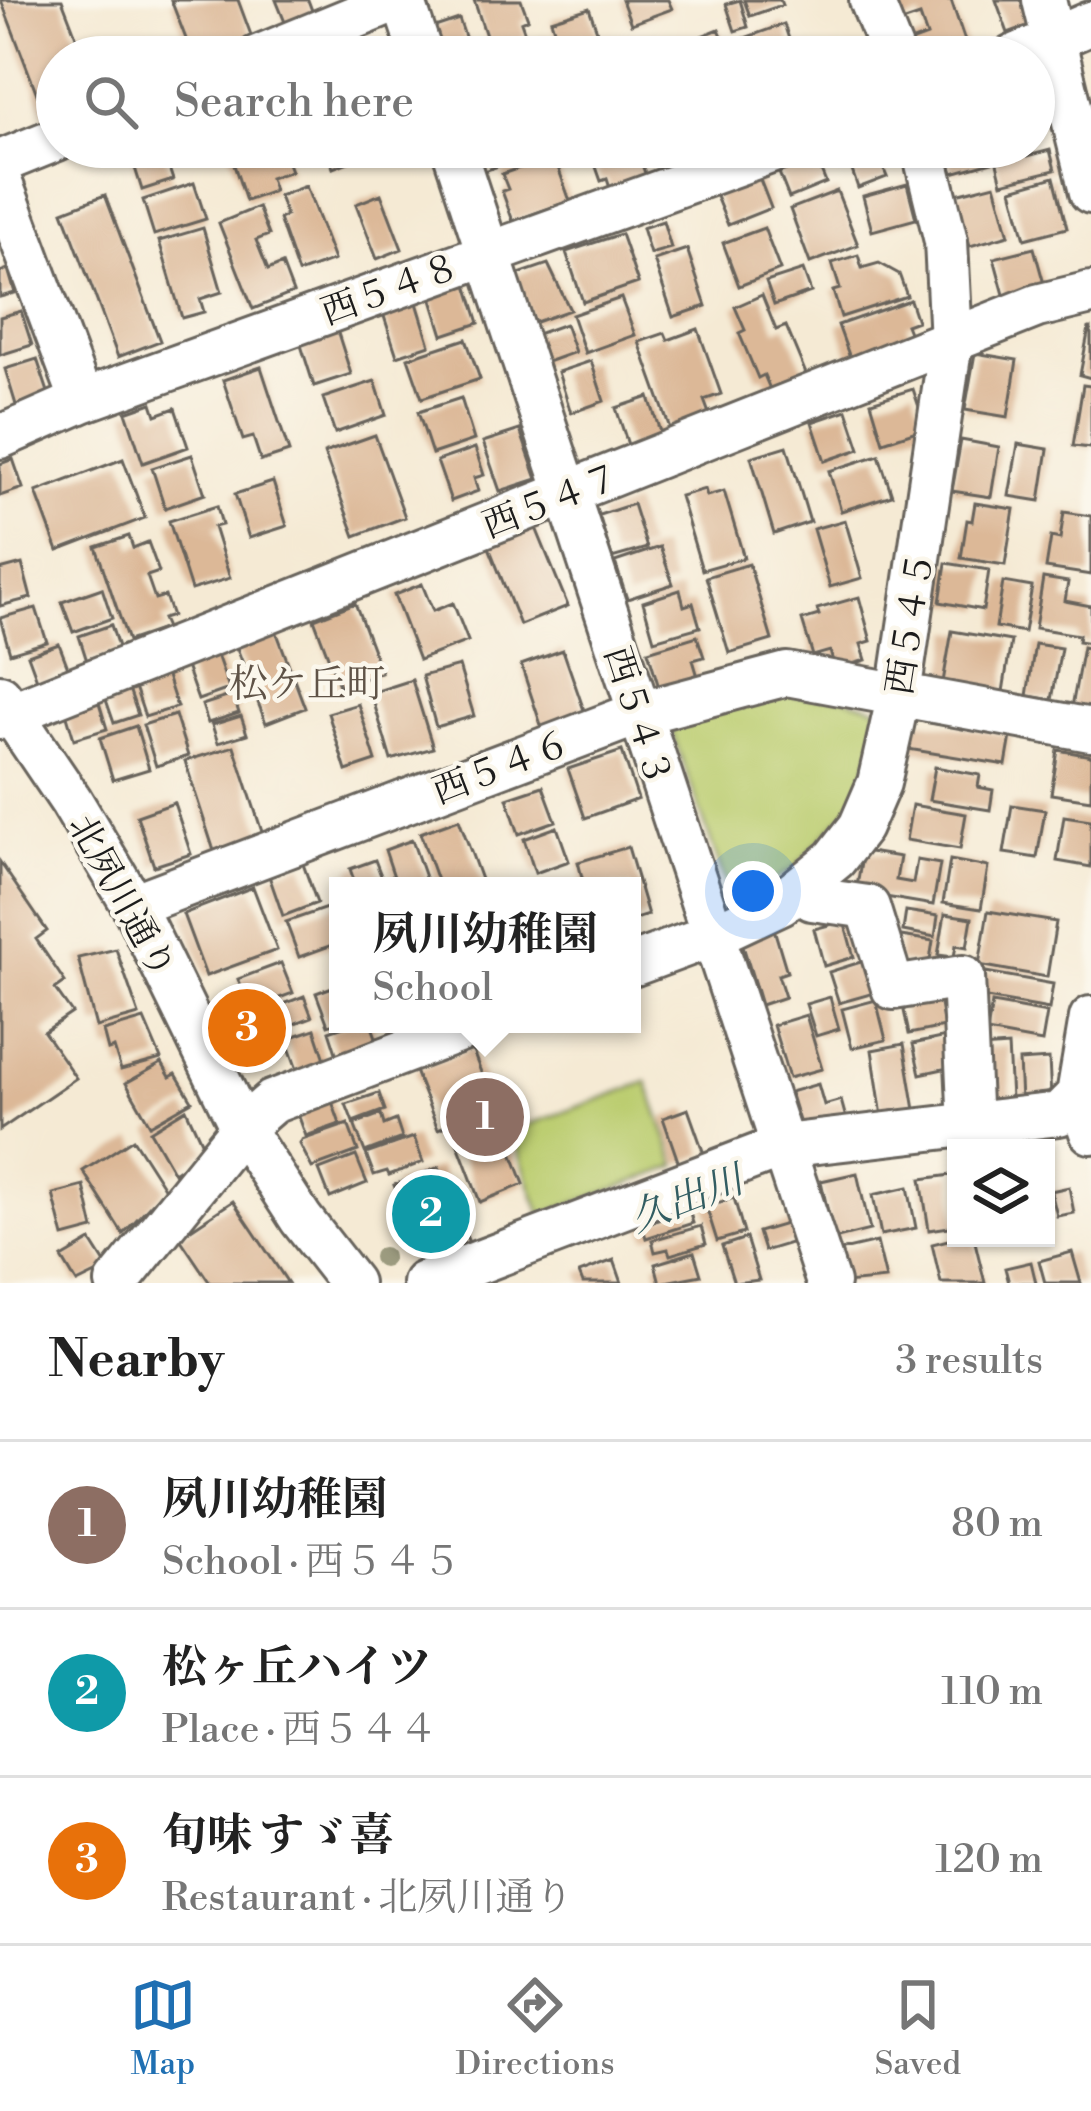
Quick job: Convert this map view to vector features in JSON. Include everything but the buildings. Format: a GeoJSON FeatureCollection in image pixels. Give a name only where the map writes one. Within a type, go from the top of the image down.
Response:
{"type":"FeatureCollection","features":[{"type":"Feature","properties":{"kind":"street"},"geometry":{"type":"LineString","coordinates":[[310,36],[400,0],[414,36]]}},
{"type":"Feature","properties":{"kind":"street"},"geometry":{"type":"LineString","coordinates":[[871,0],[886,36]]}},
{"type":"Feature","properties":{"kind":"street"},"geometry":{"type":"LineString","coordinates":[[1063,20],[1091,192]]}},
{"type":"Feature","properties":{"kind":"street"},"geometry":{"type":"LineString","coordinates":[[0,162],[36,147]]}},
{"type":"Feature","properties":{"kind":"street","name":"西５４３"},"geometry":{"type":"LineString","coordinates":[[460,168],[828,1283]]}},
{"type":"Feature","properties":{"kind":"street","name":"西５４８"},"geometry":{"type":"LineString","coordinates":[[0,437],[82,401],[726,168]]}},
{"type":"Feature","properties":{"kind":"street","name":"西５４５"},"geometry":{"type":"LineString","coordinates":[[641,962],[713,935],[781,903],[807,884],[860,827],[879,783],[899,694],[952,342],[946,241],[928,168]]}},
{"type":"Feature","properties":{"kind":"street"},"geometry":{"type":"LineString","coordinates":[[0,181],[82,401]]}},
{"type":"Feature","properties":{"kind":"street","name":"西５４７"},"geometry":{"type":"LineString","coordinates":[[4,708],[568,493],[1037,306],[1091,293]]}},
{"type":"Feature","properties":{"kind":"street","name":"西５４６"},"geometry":{"type":"LineString","coordinates":[[134,905],[637,714],[787,674],[1091,730]]}},
{"type":"Feature","properties":{"kind":"street","name":"北夙川通り"},"geometry":{"type":"LineString","coordinates":[[4,708],[134,905],[242,1128],[301,1219],[350,1283]]}},
{"type":"Feature","properties":{"kind":"street"},"geometry":{"type":"LineString","coordinates":[[807,884],[812,899],[868,907],[893,988],[963,976],[970,1126]]}},
{"type":"Feature","properties":{"kind":"street"},"geometry":{"type":"LineString","coordinates":[[424,1283],[782,1146],[1059,1114],[1088,1122],[1091,1018]]}},
{"type":"Feature","properties":{"kind":"street"},"geometry":{"type":"LineString","coordinates":[[117,1283],[242,1128],[272,1102],[454,1033]]}},
{"type":"Feature","properties":{"kind":"green space"},"geometry":{"type":"Polygon","coordinates":[[[780,695],[843,697],[884,710],[858,798],[795,867],[757,891],[731,898],[672,732],[691,711],[780,695]]]}},
{"type":"Feature","properties":{"kind":"green space"},"geometry":{"type":"Polygon","coordinates":[[[647,1082],[677,1166],[541,1215],[511,1131],[647,1082]]]}},
{"type":"Feature","properties":{"kind":"place","name":"旬味 すゞ喜"},"geometry":{"type":"Point","coordinates":[247,1028]}},
{"type":"Feature","properties":{"kind":"place","name":"夙川幼稚園"},"geometry":{"type":"Point","coordinates":[485,1117]}},
{"type":"Feature","properties":{"kind":"place","name":"松ヶ丘ハイツ"},"geometry":{"type":"Point","coordinates":[431,1214]}},
{"type":"Feature","properties":{"kind":"district","name":"松ケ丘町"},"geometry":{"type":"Point","coordinates":[307,683]}},
{"type":"Feature","properties":{"kind":"water label","name":"久出川"},"geometry":{"type":"Point","coordinates":[686,1198]}}]}
